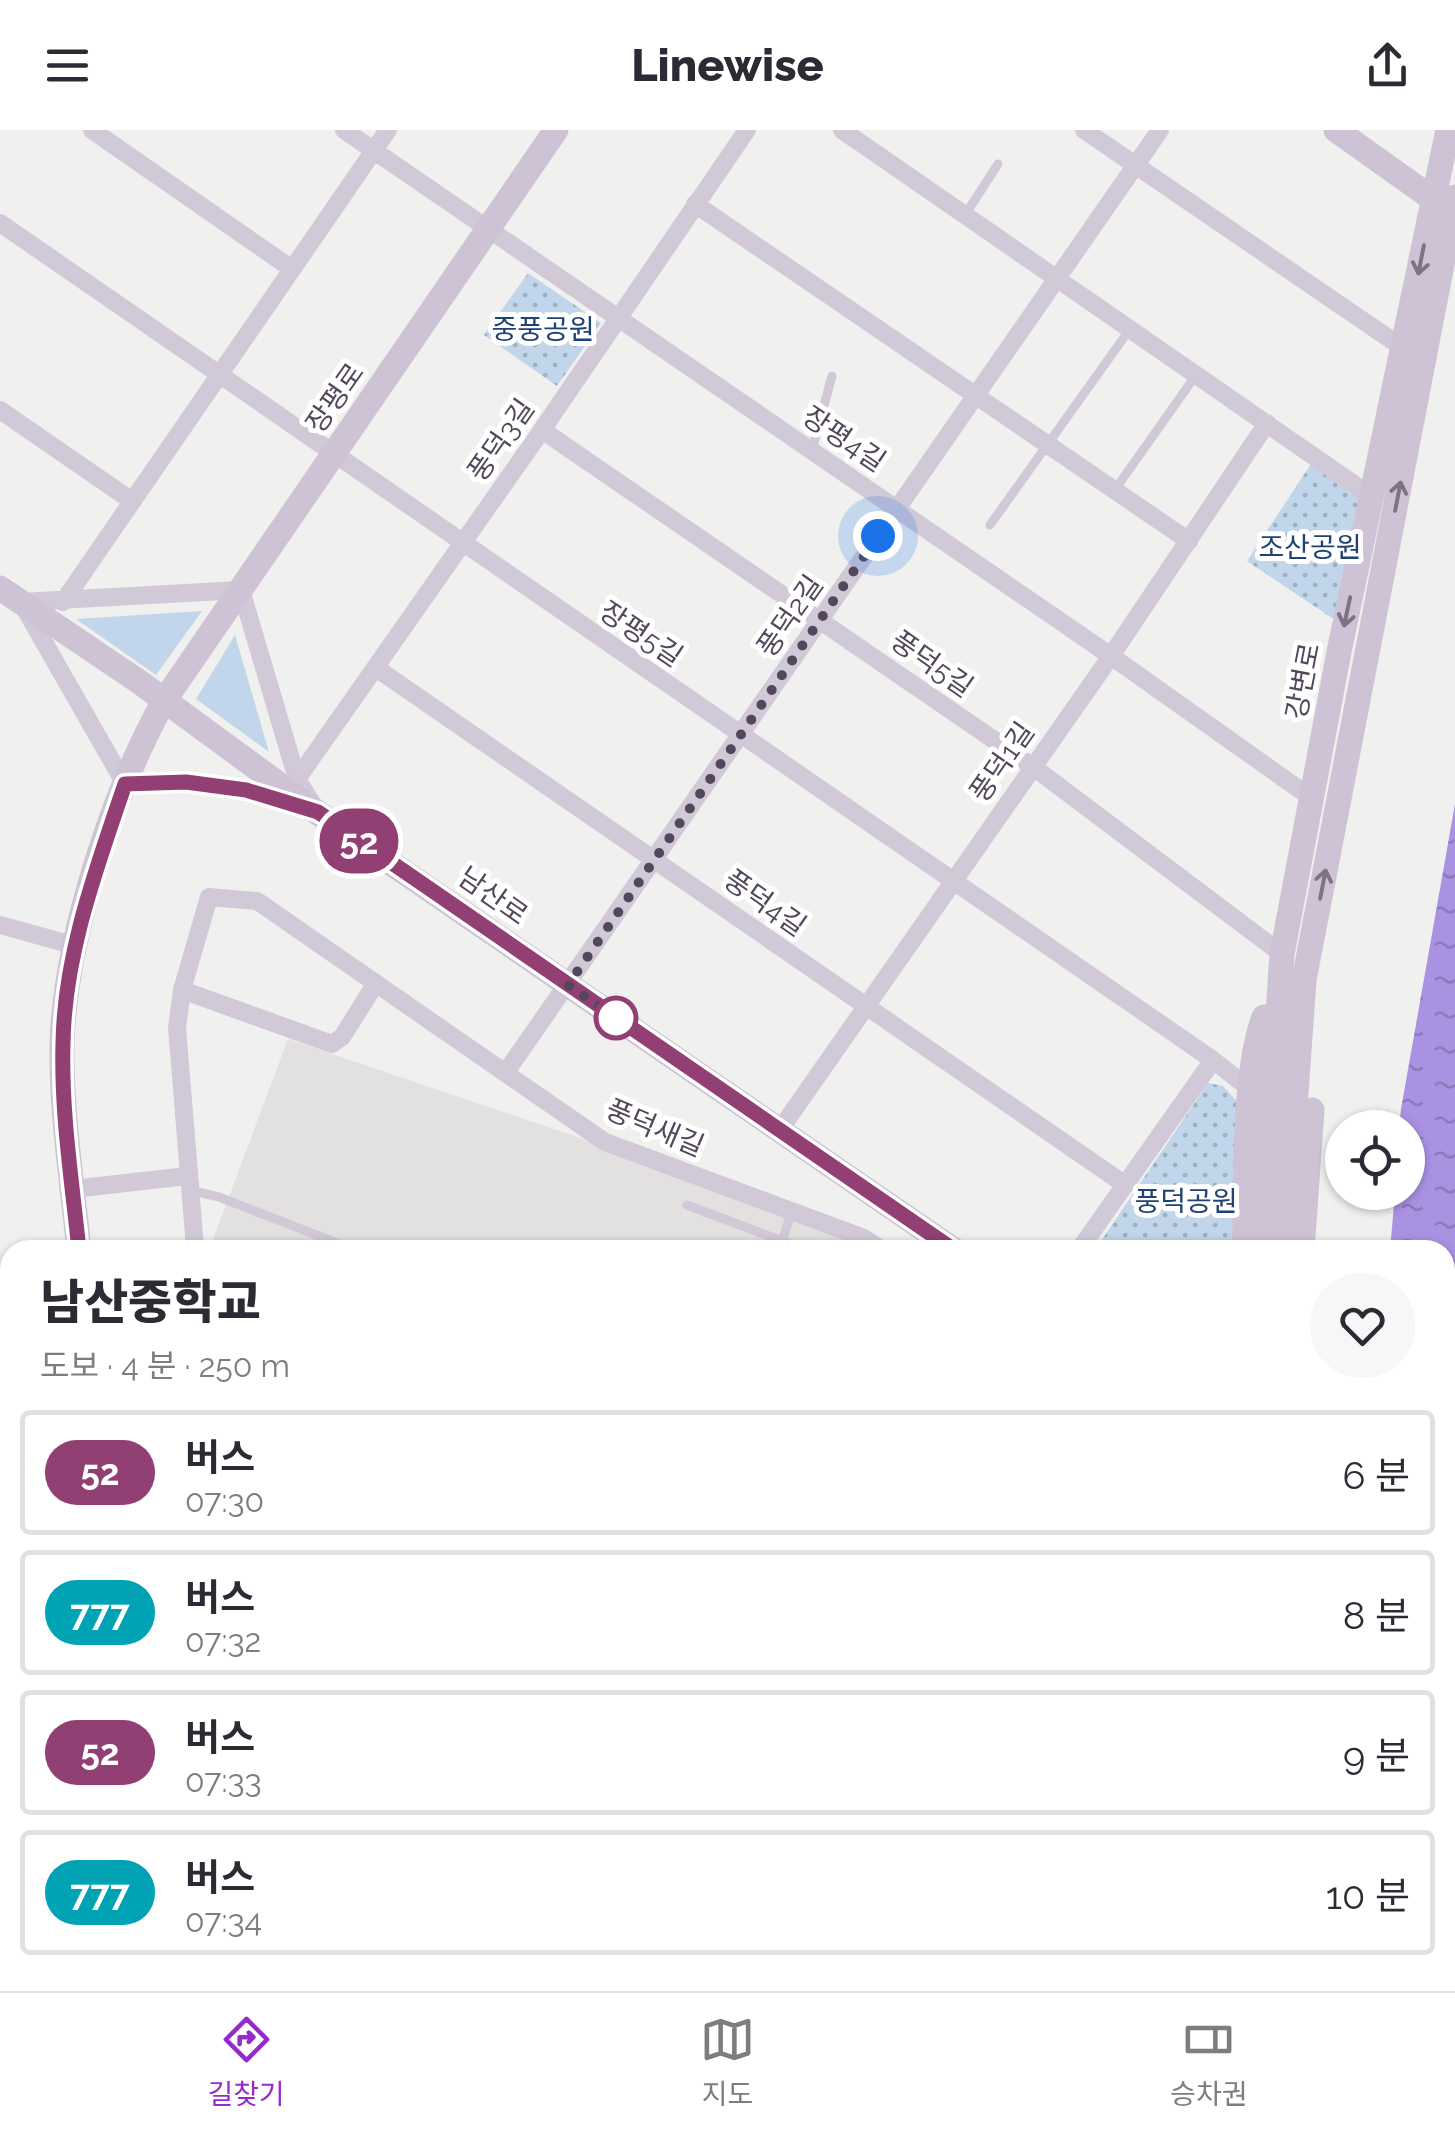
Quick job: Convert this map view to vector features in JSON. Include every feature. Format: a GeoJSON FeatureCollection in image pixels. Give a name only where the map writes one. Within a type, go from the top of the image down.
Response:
{"type":"FeatureCollection","features":[{"type":"Feature","properties":{"kind":"main road","name":"장평로"},"geometry":{"type":"LineString","coordinates":[[78,1240],[62,1042],[76,946],[125,784],[164,700],[556,130]]}},
{"type":"Feature","properties":{"kind":"main road"},"geometry":{"type":"LineString","coordinates":[[1336,130],[1444,198]]}},
{"type":"Feature","properties":{"kind":"main road","name":"강변로"},"geometry":{"type":"LineString","coordinates":[[1284,1240],[1288,971],[1444,198],[1448,130]]}},
{"type":"Feature","properties":{"kind":"main road","name":"강변로"},"geometry":{"type":"LineString","coordinates":[[1263,1240],[1288,971],[1310,797],[1403,348],[1444,198]]}},
{"type":"Feature","properties":{"kind":"main road","name":"남산로"},"geometry":{"type":"LineString","coordinates":[[10,595],[939,1240]]}},
{"type":"Feature","properties":{"kind":"main road"},"geometry":{"type":"LineString","coordinates":[[1244,1240],[1251,1090],[1258,1034],[1288,971]]}},
{"type":"Feature","properties":{"kind":"main road"},"geometry":{"type":"LineString","coordinates":[[1288,971],[1316,1046],[1303,1240]]}},
{"type":"Feature","properties":{"kind":"street"},"geometry":{"type":"LineString","coordinates":[[92,130],[292,269]]}},
{"type":"Feature","properties":{"kind":"street","name":"장평4길"},"geometry":{"type":"LineString","coordinates":[[344,130],[1310,797]]}},
{"type":"Feature","properties":{"kind":"street"},"geometry":{"type":"LineString","coordinates":[[63,602],[388,130]]}},
{"type":"Feature","properties":{"kind":"street","name":"풍덕3길"},"geometry":{"type":"LineString","coordinates":[[298,779],[747,130]]}},
{"type":"Feature","properties":{"kind":"street"},"geometry":{"type":"LineString","coordinates":[[842,130],[1371,496]]}},
{"type":"Feature","properties":{"kind":"street"},"geometry":{"type":"LineString","coordinates":[[1084,130],[1403,348]]}},
{"type":"Feature","properties":{"kind":"street","name":"풍덕2길"},"geometry":{"type":"LineString","coordinates":[[506,1072],[1160,130]]}},
{"type":"Feature","properties":{"kind":"street"},"geometry":{"type":"LineString","coordinates":[[694,204],[1188,541]]}},
{"type":"Feature","properties":{"kind":"street","name":"장평5길"},"geometry":{"type":"LineString","coordinates":[[0,224],[1214,1060],[1251,1090]]}},
{"type":"Feature","properties":{"kind":"street"},"geometry":{"type":"LineString","coordinates":[[0,410],[132,500]]}},
{"type":"Feature","properties":{"kind":"street","name":"풍덕1길"},"geometry":{"type":"LineString","coordinates":[[779,1130],[1111,656],[1267,424]]}},
{"type":"Feature","properties":{"kind":"street","name":"풍덕5길"},"geometry":{"type":"LineString","coordinates":[[542,430],[1032,766],[1288,971]]}},
{"type":"Feature","properties":{"kind":"street"},"geometry":{"type":"LineString","coordinates":[[10,595],[63,602],[241,590],[298,779],[318,812]]}},
{"type":"Feature","properties":{"kind":"street"},"geometry":{"type":"LineString","coordinates":[[10,595],[125,784],[186,782],[246,790],[318,812]]}},
{"type":"Feature","properties":{"kind":"street","name":"풍덕4길"},"geometry":{"type":"LineString","coordinates":[[376,668],[1124,1184]]}},
{"type":"Feature","properties":{"kind":"street","name":"풍덕새길"},"geometry":{"type":"LineString","coordinates":[[194,1240],[178,1028],[182,990],[210,897],[257,901],[604,1142],[867,1240]]}},
{"type":"Feature","properties":{"kind":"street"},"geometry":{"type":"LineString","coordinates":[[0,925],[76,946]]}},
{"type":"Feature","properties":{"kind":"street"},"geometry":{"type":"LineString","coordinates":[[182,990],[332,1044],[342,1037],[376,983]]}},
{"type":"Feature","properties":{"kind":"street"},"geometry":{"type":"LineString","coordinates":[[1087,1240],[1214,1060]]}},
{"type":"Feature","properties":{"kind":"street"},"geometry":{"type":"LineString","coordinates":[[73,1189],[188,1183]]}},
{"type":"Feature","properties":{"kind":"lane"},"geometry":{"type":"LineString","coordinates":[[965,215],[998,164]]}},
{"type":"Feature","properties":{"kind":"lane"},"geometry":{"type":"LineString","coordinates":[[990,525],[1130,329]]}},
{"type":"Feature","properties":{"kind":"lane"},"geometry":{"type":"LineString","coordinates":[[1114,491],[1196,375]]}},
{"type":"Feature","properties":{"kind":"lane"},"geometry":{"type":"LineString","coordinates":[[812,450],[832,376]]}},
{"type":"Feature","properties":{"kind":"lane"},"geometry":{"type":"LineString","coordinates":[[188,1183],[329,1240]]}},
{"type":"Feature","properties":{"kind":"lane"},"geometry":{"type":"LineString","coordinates":[[687,1206],[779,1240]]}},
{"type":"Feature","properties":{"kind":"lane"},"geometry":{"type":"LineString","coordinates":[[782,1240],[792,1211]]}},
{"type":"Feature","properties":{"kind":"shaded area"},"geometry":{"type":"Polygon","coordinates":[[[288,1039],[574,1136],[847,1240],[213,1240],[288,1039]]]}},
{"type":"Feature","properties":{"kind":"green space","name":"중풍공원"},"geometry":{"type":"Polygon","coordinates":[[[528,273],[601,323],[557,386],[484,335],[528,273]]]}},
{"type":"Feature","properties":{"kind":"green space","name":"조산공원"},"geometry":{"type":"Polygon","coordinates":[[[1311,464],[1366,500],[1341,624],[1247,561],[1311,464]]]}},
{"type":"Feature","properties":{"kind":"green space"},"geometry":{"type":"Polygon","coordinates":[[[202,611],[156,675],[76,619],[202,611]]]}},
{"type":"Feature","properties":{"kind":"green space"},"geometry":{"type":"Polygon","coordinates":[[[235,635],[269,752],[196,699],[235,635]]]}},
{"type":"Feature","properties":{"kind":"green space","name":"풍덕공원"},"geometry":{"type":"Polygon","coordinates":[[[1208,1083],[1223,1086],[1241,1106],[1232,1240],[1102,1240],[1208,1083]]]}},
{"type":"Feature","properties":{"kind":"water"},"geometry":{"type":"Polygon","coordinates":[[[1455,804],[1455,1240],[1391,1240],[1394,1210],[1425,1210],[1425,1110],[1401,1110],[1455,804]]]}},
{"type":"Feature","properties":{"kind":"bus line","name":"52"},"geometry":{"type":"LineString","coordinates":[[78,1240],[62,1042],[76,946],[125,784],[186,782],[246,790],[318,812],[939,1240]]}},
{"type":"Feature","properties":{"kind":"route"},"geometry":{"type":"LineString","coordinates":[[616,1018],[630,1027],[568,985],[878,536]]}}]}
